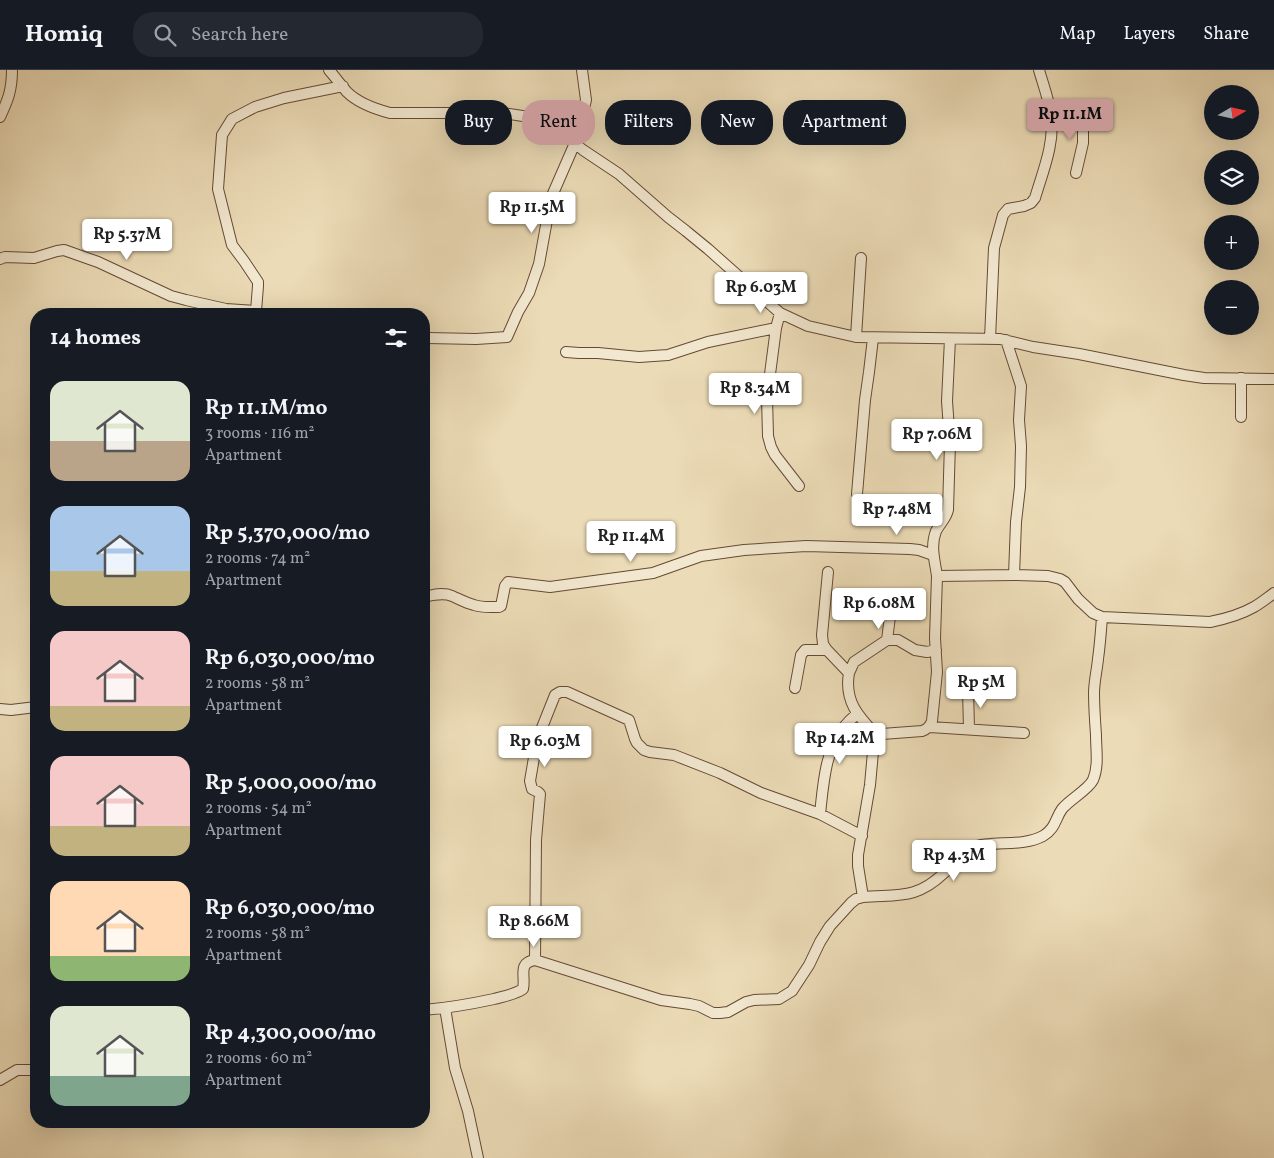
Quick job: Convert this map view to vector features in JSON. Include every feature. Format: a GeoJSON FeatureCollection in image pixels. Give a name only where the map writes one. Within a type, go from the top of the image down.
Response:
{"type":"FeatureCollection","features":[{"type":"Feature","properties":{"kind":"street"},"geometry":{"type":"LineString","coordinates":[[0,117],[8,100],[12,85],[12,70]]}},
{"type":"Feature","properties":{"kind":"street"},"geometry":{"type":"LineString","coordinates":[[329,70],[354,98],[376,109],[390,113],[503,113],[522,116]]}},
{"type":"Feature","properties":{"kind":"street"},"geometry":{"type":"LineString","coordinates":[[582,70],[586,100]]}},
{"type":"Feature","properties":{"kind":"street"},"geometry":{"type":"LineString","coordinates":[[990,339],[994,248],[1003,215],[1008,209],[1031,204],[1035,198],[1049,153],[1052,133],[1051,114],[1039,70]]}},
{"type":"Feature","properties":{"kind":"street"},"geometry":{"type":"LineString","coordinates":[[258,308],[258,282],[232,245],[218,189],[222,135],[232,119],[255,107],[284,98],[343,86]]}},
{"type":"Feature","properties":{"kind":"street"},"geometry":{"type":"LineString","coordinates":[[1051,114],[1062,113],[1078,116],[1084,125],[1083,142],[1076,174]]}},
{"type":"Feature","properties":{"kind":"street"},"geometry":{"type":"LineString","coordinates":[[430,338],[476,339],[507,337],[529,293],[537,272],[551,198],[574,145]]}},
{"type":"Feature","properties":{"kind":"street"},"geometry":{"type":"LineString","coordinates":[[578,145],[618,174],[668,218],[708,249],[780,314],[808,326],[856,337],[1006,340],[1033,347],[1204,378],[1274,379]]}},
{"type":"Feature","properties":{"kind":"street"},"geometry":{"type":"LineString","coordinates":[[0,259],[5,257],[34,258],[64,250],[98,262],[171,296],[222,308]]}},
{"type":"Feature","properties":{"kind":"street"},"geometry":{"type":"LineString","coordinates":[[856,337],[861,258]]}},
{"type":"Feature","properties":{"kind":"street"},"geometry":{"type":"LineString","coordinates":[[780,314],[776,328],[767,397],[768,436],[775,455],[799,486]]}},
{"type":"Feature","properties":{"kind":"street"},"geometry":{"type":"LineString","coordinates":[[566,352],[639,357],[668,356],[708,342],[776,328]]}},
{"type":"Feature","properties":{"kind":"street"},"geometry":{"type":"LineString","coordinates":[[857,494],[864,400],[872,338]]}},
{"type":"Feature","properties":{"kind":"street"},"geometry":{"type":"LineString","coordinates":[[930,727],[937,672],[935,638],[938,576],[933,555],[936,534],[947,516],[948,510],[950,443],[947,401],[950,340]]}},
{"type":"Feature","properties":{"kind":"street"},"geometry":{"type":"LineString","coordinates":[[1006,340],[1021,386],[1019,420],[1021,446],[1020,487],[1016,522],[1014,575]]}},
{"type":"Feature","properties":{"kind":"street"},"geometry":{"type":"LineString","coordinates":[[1241,378],[1241,418]]}},
{"type":"Feature","properties":{"kind":"street"},"geometry":{"type":"LineString","coordinates":[[430,596],[451,595],[459,600],[481,607],[499,607],[501,606],[504,586],[508,582],[550,587],[653,573],[701,556],[744,550],[817,546],[910,548],[933,555]]}},
{"type":"Feature","properties":{"kind":"street"},"geometry":{"type":"LineString","coordinates":[[828,572],[822,635],[823,644],[849,673]]}},
{"type":"Feature","properties":{"kind":"street"},"geometry":{"type":"LineString","coordinates":[[938,576],[1048,576],[1064,582],[1078,600],[1093,613],[1102,617],[1210,622],[1241,613],[1254,607],[1274,593]]}},
{"type":"Feature","properties":{"kind":"street"},"geometry":{"type":"LineString","coordinates":[[887,640],[892,601]]}},
{"type":"Feature","properties":{"kind":"street"},"geometry":{"type":"LineString","coordinates":[[430,1009],[480,1002],[519,992],[523,989],[524,984],[523,969],[529,961],[536,960],[661,1000],[699,1006],[713,1013],[728,1012],[746,1002],[778,998],[792,991],[809,965],[830,926],[856,899],[905,895],[917,892],[932,884],[963,852],[969,849],[979,846],[1031,840],[1043,835],[1052,828],[1064,806],[1089,786],[1093,780],[1097,762],[1094,684],[1102,617]]}},
{"type":"Feature","properties":{"kind":"street"},"geometry":{"type":"LineString","coordinates":[[877,736],[852,707],[848,678],[854,662],[887,640],[898,640],[915,650],[927,652],[936,650]]}},
{"type":"Feature","properties":{"kind":"street"},"geometry":{"type":"LineString","coordinates":[[795,688],[801,655],[805,650],[827,650]]}},
{"type":"Feature","properties":{"kind":"street"},"geometry":{"type":"LineString","coordinates":[[968,689],[969,729]]}},
{"type":"Feature","properties":{"kind":"street"},"geometry":{"type":"LineString","coordinates":[[536,960],[536,840],[540,794],[532,789],[530,781],[537,740],[555,695],[560,692],[567,692],[629,720],[634,739],[644,750],[674,755],[761,793],[820,814],[862,836]]}},
{"type":"Feature","properties":{"kind":"street"},"geometry":{"type":"LineString","coordinates":[[0,710],[30,708]]}},
{"type":"Feature","properties":{"kind":"street"},"geometry":{"type":"LineString","coordinates":[[820,814],[824,781],[831,749],[842,728],[857,714]]}},
{"type":"Feature","properties":{"kind":"street"},"geometry":{"type":"LineString","coordinates":[[863,897],[858,866],[870,785],[874,741],[877,736],[922,731],[930,727],[1024,733]]}},
{"type":"Feature","properties":{"kind":"street"},"geometry":{"type":"LineString","coordinates":[[444,1008],[455,1068],[468,1111],[478,1158]]}},
{"type":"Feature","properties":{"kind":"street"},"geometry":{"type":"LineString","coordinates":[[0,1080],[17,1070],[30,1070]]}}]}
